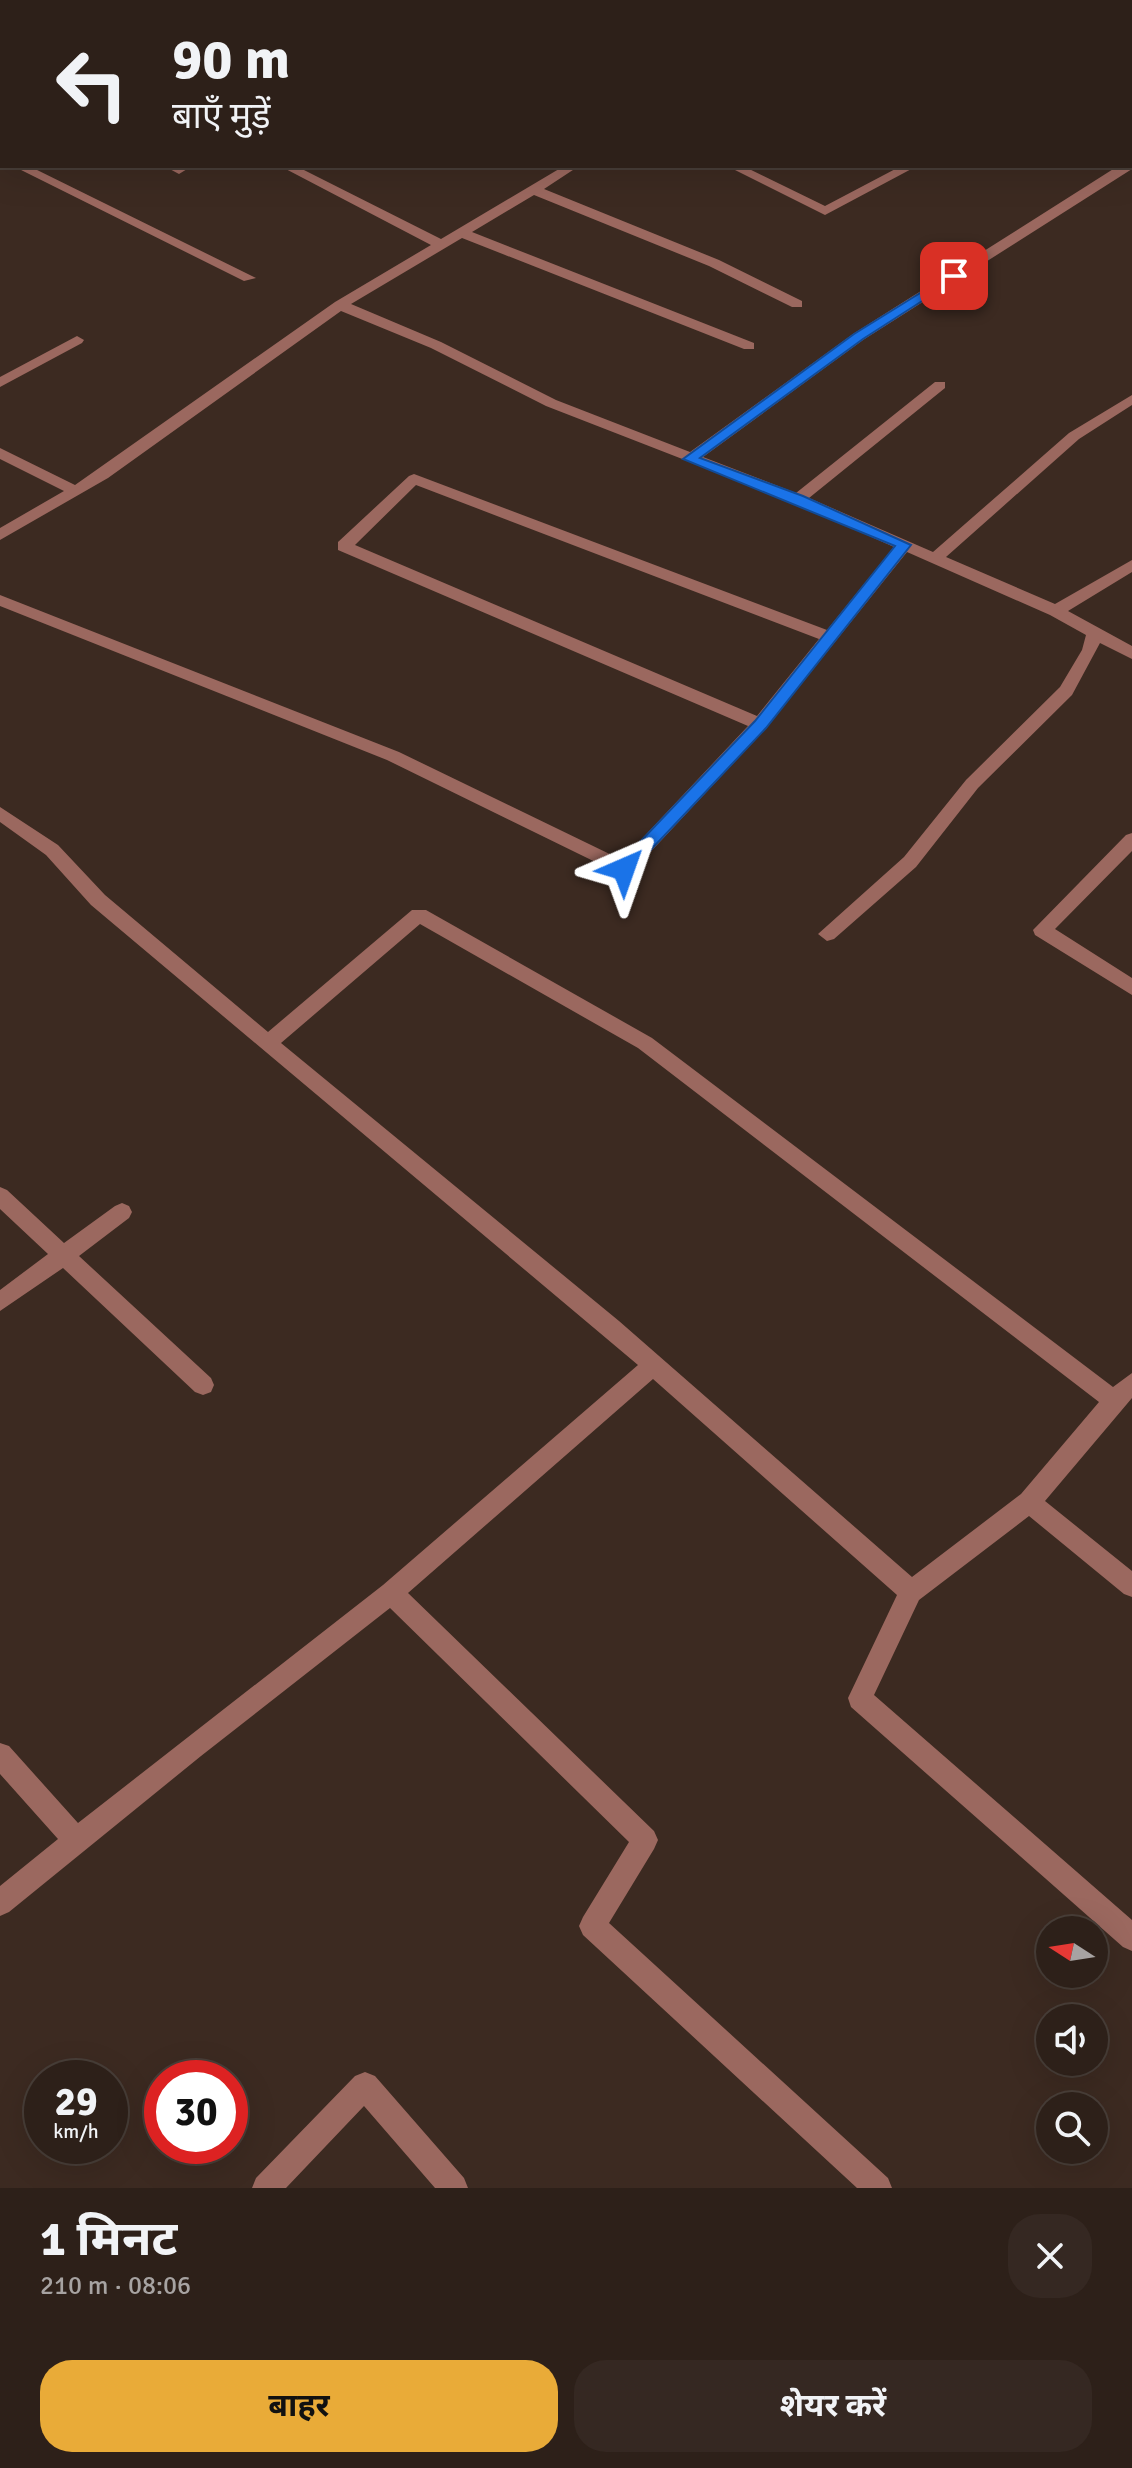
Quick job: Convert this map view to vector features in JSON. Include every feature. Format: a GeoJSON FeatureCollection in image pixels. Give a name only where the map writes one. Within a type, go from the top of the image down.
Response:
{"type":"FeatureCollection","features":[{"type":"Feature","properties":{"kind":"street"},"geometry":{"type":"LineString","coordinates":[[23,168],[249,278]]}},
{"type":"Feature","properties":{"kind":"street"},"geometry":{"type":"LineString","coordinates":[[290,168],[440,244]]}},
{"type":"Feature","properties":{"kind":"street"},"geometry":{"type":"LineString","coordinates":[[544,168],[558,174]]}},
{"type":"Feature","properties":{"kind":"street"},"geometry":{"type":"LineString","coordinates":[[0,535],[103,475],[340,305],[569,168]]}},
{"type":"Feature","properties":{"kind":"street"},"geometry":{"type":"LineString","coordinates":[[737,168],[825,211],[907,168]]}},
{"type":"Feature","properties":{"kind":"street"},"geometry":{"type":"LineString","coordinates":[[690,459],[858,337],[1124,168]]}},
{"type":"Feature","properties":{"kind":"street"},"geometry":{"type":"LineString","coordinates":[[532,189],[714,263],[797,304]]}},
{"type":"Feature","properties":{"kind":"street"},"geometry":{"type":"LineString","coordinates":[[459,232],[749,346]]}},
{"type":"Feature","properties":{"kind":"street"},"geometry":{"type":"LineString","coordinates":[[340,305],[436,345],[551,403],[798,499],[936,558],[1056,611],[1132,653]]}},
{"type":"Feature","properties":{"kind":"street"},"geometry":{"type":"LineString","coordinates":[[0,383],[77,340]]}},
{"type":"Feature","properties":{"kind":"street"},"geometry":{"type":"LineString","coordinates":[[798,499],[940,385]]}},
{"type":"Feature","properties":{"kind":"street"},"geometry":{"type":"LineString","coordinates":[[936,558],[1074,436],[1132,399]]}},
{"type":"Feature","properties":{"kind":"street"},"geometry":{"type":"LineString","coordinates":[[0,453],[75,491]]}},
{"type":"Feature","properties":{"kind":"street"},"geometry":{"type":"LineString","coordinates":[[760,724],[344,546],[414,479],[830,637]]}},
{"type":"Feature","properties":{"kind":"street"},"geometry":{"type":"LineString","coordinates":[[0,600],[393,756],[624,869],[760,724],[904,545]]}},
{"type":"Feature","properties":{"kind":"street"},"geometry":{"type":"LineString","coordinates":[[1056,611],[1132,565]]}},
{"type":"Feature","properties":{"kind":"street"},"geometry":{"type":"LineString","coordinates":[[827,934],[910,862],[972,784],[1066,691],[1090,650],[1095,633]]}},
{"type":"Feature","properties":{"kind":"street"},"geometry":{"type":"LineString","coordinates":[[0,813],[52,850],[98,900],[654,1365],[911,1592]]}},
{"type":"Feature","properties":{"kind":"street"},"geometry":{"type":"LineString","coordinates":[[1132,840],[1042,930],[1132,988]]}},
{"type":"Feature","properties":{"kind":"street"},"geometry":{"type":"LineString","coordinates":[[268,1043],[419,915],[645,1043],[1114,1401]]}},
{"type":"Feature","properties":{"kind":"street"},"geometry":{"type":"LineString","coordinates":[[0,1196],[203,1385]]}},
{"type":"Feature","properties":{"kind":"street"},"geometry":{"type":"LineString","coordinates":[[0,1302],[122,1212]]}},
{"type":"Feature","properties":{"kind":"street"},"geometry":{"type":"LineString","coordinates":[[0,1903],[391,1593],[654,1365]]}},
{"type":"Feature","properties":{"kind":"street"},"geometry":{"type":"LineString","coordinates":[[1132,1383],[1029,1502],[911,1592],[860,1698],[1132,1938]]}},
{"type":"Feature","properties":{"kind":"street"},"geometry":{"type":"LineString","coordinates":[[1029,1502],[1132,1586]]}},
{"type":"Feature","properties":{"kind":"street"},"geometry":{"type":"LineString","coordinates":[[391,1593],[645,1840],[592,1926],[878,2188]]}},
{"type":"Feature","properties":{"kind":"street"},"geometry":{"type":"LineString","coordinates":[[0,1755],[77,1841]]}},
{"type":"Feature","properties":{"kind":"street"},"geometry":{"type":"LineString","coordinates":[[266,2188],[365,2086],[454,2188]]}},
{"type":"Feature","properties":{"kind":"route"},"geometry":{"type":"LineString","coordinates":[[624,869],[760,724],[904,545],[798,499],[690,459],[858,337],[954,276]]}}]}
